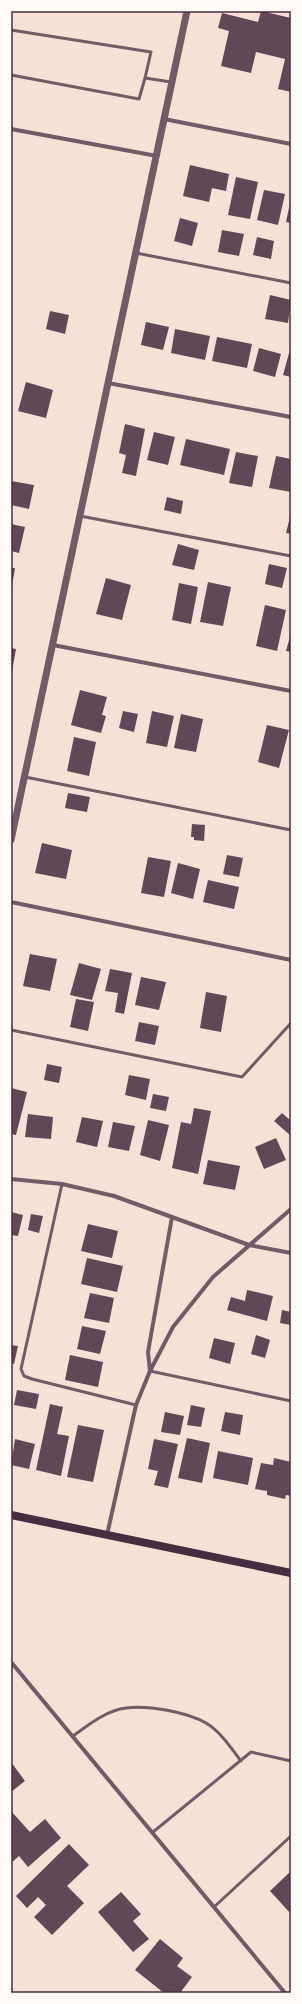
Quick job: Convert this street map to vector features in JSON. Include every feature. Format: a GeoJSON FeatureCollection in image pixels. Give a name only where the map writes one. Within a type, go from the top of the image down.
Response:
{"type":"FeatureCollection","features":[{"type":"Feature","properties":{"kind":"main road"},"geometry":{"type":"LineString","coordinates":[[11,1515],[291,1573]]}},
{"type":"Feature","properties":{"kind":"street"},"geometry":{"type":"LineString","coordinates":[[11,840],[54,645],[107,383],[187,11]]}},
{"type":"Feature","properties":{"kind":"street"},"geometry":{"type":"LineString","coordinates":[[164,118],[291,144]]}},
{"type":"Feature","properties":{"kind":"street"},"geometry":{"type":"LineString","coordinates":[[11,130],[157,156]]}},
{"type":"Feature","properties":{"kind":"street"},"geometry":{"type":"LineString","coordinates":[[107,383],[291,417]]}},
{"type":"Feature","properties":{"kind":"street"},"geometry":{"type":"LineString","coordinates":[[54,645],[291,691]]}},
{"type":"Feature","properties":{"kind":"street"},"geometry":{"type":"LineString","coordinates":[[11,902],[291,960]]}},
{"type":"Feature","properties":{"kind":"street"},"geometry":{"type":"LineString","coordinates":[[11,1179],[62,1184],[114,1196],[249,1245],[291,1253]]}},
{"type":"Feature","properties":{"kind":"street"},"geometry":{"type":"LineString","coordinates":[[107,1536],[136,1405],[150,1371],[172,1327],[212,1277],[291,1209]]}},
{"type":"Feature","properties":{"kind":"street"},"geometry":{"type":"LineString","coordinates":[[150,1371],[148,1352],[172,1217]]}},
{"type":"Feature","properties":{"kind":"street"},"geometry":{"type":"LineString","coordinates":[[11,1662],[154,1832],[285,1993]]}},
{"type":"Feature","properties":{"kind":"lane"},"geometry":{"type":"LineString","coordinates":[[11,30],[151,52],[146,78],[139,99],[11,75]]}},
{"type":"Feature","properties":{"kind":"lane"},"geometry":{"type":"LineString","coordinates":[[146,78],[171,82]]}},
{"type":"Feature","properties":{"kind":"lane"},"geometry":{"type":"LineString","coordinates":[[136,252],[291,283]]}},
{"type":"Feature","properties":{"kind":"lane"},"geometry":{"type":"LineString","coordinates":[[80,516],[291,556]]}},
{"type":"Feature","properties":{"kind":"lane"},"geometry":{"type":"LineString","coordinates":[[25,777],[291,830]]}},
{"type":"Feature","properties":{"kind":"lane"},"geometry":{"type":"LineString","coordinates":[[11,1030],[242,1077],[291,1024]]}},
{"type":"Feature","properties":{"kind":"lane"},"geometry":{"type":"LineString","coordinates":[[62,1184],[20,1369],[24,1376],[32,1379],[136,1405]]}},
{"type":"Feature","properties":{"kind":"lane"},"geometry":{"type":"LineString","coordinates":[[150,1371],[291,1401]]}},
{"type":"Feature","properties":{"kind":"lane"},"geometry":{"type":"LineString","coordinates":[[73,1736],[108,1714],[125,1708],[154,1708],[185,1714],[206,1723],[223,1738],[242,1761]]}},
{"type":"Feature","properties":{"kind":"lane"},"geometry":{"type":"LineString","coordinates":[[154,1832],[242,1761],[251,1752],[291,1761]]}},
{"type":"Feature","properties":{"kind":"lane"},"geometry":{"type":"LineString","coordinates":[[214,1907],[291,1836]]}},
{"type":"Feature","properties":{"kind":"building"},"geometry":{"type":"Polygon","coordinates":[[[261,11],[291,18],[291,92],[278,89],[285,59],[256,52],[251,73],[221,66],[229,31],[218,28],[222,13],[258,22],[261,11]]]}},
{"type":"Feature","properties":{"kind":"building"},"geometry":{"type":"Polygon","coordinates":[[[190,165],[229,174],[226,191],[212,188],[209,202],[183,196],[190,165]]]}},
{"type":"Feature","properties":{"kind":"building"},"geometry":{"type":"Polygon","coordinates":[[[236,177],[258,182],[250,219],[228,215],[236,177]]]}},
{"type":"Feature","properties":{"kind":"building"},"geometry":{"type":"Polygon","coordinates":[[[264,190],[285,194],[278,225],[257,220],[264,190]]]}},
{"type":"Feature","properties":{"kind":"building"},"geometry":{"type":"Polygon","coordinates":[[[291,203],[291,223],[286,222],[291,203]]]}},
{"type":"Feature","properties":{"kind":"building"},"geometry":{"type":"Polygon","coordinates":[[[180,218],[198,223],[192,246],[174,241],[180,218]]]}},
{"type":"Feature","properties":{"kind":"building"},"geometry":{"type":"Polygon","coordinates":[[[222,230],[244,234],[239,256],[218,252],[222,230]]]}},
{"type":"Feature","properties":{"kind":"building"},"geometry":{"type":"Polygon","coordinates":[[[257,237],[274,241],[271,259],[253,255],[257,237]]]}},
{"type":"Feature","properties":{"kind":"building"},"geometry":{"type":"Polygon","coordinates":[[[270,295],[291,300],[288,323],[265,319],[270,295]]]}},
{"type":"Feature","properties":{"kind":"building"},"geometry":{"type":"Polygon","coordinates":[[[50,311],[69,315],[65,334],[46,329],[50,311]]]}},
{"type":"Feature","properties":{"kind":"building"},"geometry":{"type":"Polygon","coordinates":[[[146,322],[169,327],[163,350],[141,345],[146,322]]]}},
{"type":"Feature","properties":{"kind":"building"},"geometry":{"type":"Polygon","coordinates":[[[175,329],[210,336],[205,360],[171,353],[175,329]]]}},
{"type":"Feature","properties":{"kind":"building"},"geometry":{"type":"Polygon","coordinates":[[[217,337],[252,344],[247,368],[212,361],[217,337]]]}},
{"type":"Feature","properties":{"kind":"building"},"geometry":{"type":"Polygon","coordinates":[[[291,346],[291,377],[283,375],[291,346]]]}},
{"type":"Feature","properties":{"kind":"building"},"geometry":{"type":"Polygon","coordinates":[[[259,348],[281,354],[275,377],[253,371],[259,348]]]}},
{"type":"Feature","properties":{"kind":"building"},"geometry":{"type":"Polygon","coordinates":[[[26,382],[53,390],[46,418],[18,411],[26,382]]]}},
{"type":"Feature","properties":{"kind":"building"},"geometry":{"type":"Polygon","coordinates":[[[125,424],[145,429],[136,476],[122,473],[126,455],[119,453],[125,424]]]}},
{"type":"Feature","properties":{"kind":"building"},"geometry":{"type":"Polygon","coordinates":[[[154,432],[175,437],[168,465],[147,460],[154,432]]]}},
{"type":"Feature","properties":{"kind":"building"},"geometry":{"type":"Polygon","coordinates":[[[186,439],[230,449],[224,475],[180,465],[186,439]]]}},
{"type":"Feature","properties":{"kind":"building"},"geometry":{"type":"Polygon","coordinates":[[[236,452],[258,456],[252,487],[229,483],[236,452]]]}},
{"type":"Feature","properties":{"kind":"building"},"geometry":{"type":"Polygon","coordinates":[[[276,456],[291,459],[291,492],[269,488],[276,456]]]}},
{"type":"Feature","properties":{"kind":"building"},"geometry":{"type":"Polygon","coordinates":[[[11,481],[34,485],[29,509],[11,505],[11,481]]]}},
{"type":"Feature","properties":{"kind":"building"},"geometry":{"type":"Polygon","coordinates":[[[167,497],[183,501],[181,514],[164,510],[167,497]]]}},
{"type":"Feature","properties":{"kind":"building"},"geometry":{"type":"Polygon","coordinates":[[[291,513],[291,534],[286,533],[291,513]]]}},
{"type":"Feature","properties":{"kind":"building"},"geometry":{"type":"Polygon","coordinates":[[[11,524],[25,527],[19,553],[11,551],[11,524]]]}},
{"type":"Feature","properties":{"kind":"building"},"geometry":{"type":"Polygon","coordinates":[[[178,544],[199,550],[194,570],[172,565],[178,544]]]}},
{"type":"Feature","properties":{"kind":"building"},"geometry":{"type":"Polygon","coordinates":[[[269,564],[287,568],[282,588],[265,584],[269,564]]]}},
{"type":"Feature","properties":{"kind":"building"},"geometry":{"type":"Polygon","coordinates":[[[11,568],[15,568],[12,586],[11,586],[11,568]]]}},
{"type":"Feature","properties":{"kind":"building"},"geometry":{"type":"Polygon","coordinates":[[[106,578],[131,585],[122,620],[96,614],[106,578]]]}},
{"type":"Feature","properties":{"kind":"building"},"geometry":{"type":"Polygon","coordinates":[[[208,582],[231,587],[223,626],[200,622],[208,582]]]}},
{"type":"Feature","properties":{"kind":"building"},"geometry":{"type":"Polygon","coordinates":[[[179,583],[198,587],[191,624],[172,620],[179,583]]]}},
{"type":"Feature","properties":{"kind":"building"},"geometry":{"type":"Polygon","coordinates":[[[265,605],[286,610],[277,651],[256,646],[265,605]]]}},
{"type":"Feature","properties":{"kind":"building"},"geometry":{"type":"Polygon","coordinates":[[[291,633],[291,652],[286,651],[291,633]]]}},
{"type":"Feature","properties":{"kind":"building"},"geometry":{"type":"Polygon","coordinates":[[[11,648],[16,649],[12,671],[11,671],[11,648]]]}},
{"type":"Feature","properties":{"kind":"building"},"geometry":{"type":"Polygon","coordinates":[[[80,690],[107,697],[102,715],[106,716],[101,733],[71,725],[80,690]]]}},
{"type":"Feature","properties":{"kind":"building"},"geometry":{"type":"Polygon","coordinates":[[[123,711],[138,714],[134,732],[119,728],[123,711]]]}},
{"type":"Feature","properties":{"kind":"building"},"geometry":{"type":"Polygon","coordinates":[[[152,711],[174,716],[167,747],[146,743],[152,711]]]}},
{"type":"Feature","properties":{"kind":"building"},"geometry":{"type":"Polygon","coordinates":[[[181,714],[203,719],[196,752],[174,748],[181,714]]]}},
{"type":"Feature","properties":{"kind":"building"},"geometry":{"type":"Polygon","coordinates":[[[267,725],[289,730],[279,768],[258,762],[267,725]]]}},
{"type":"Feature","properties":{"kind":"building"},"geometry":{"type":"Polygon","coordinates":[[[74,737],[96,742],[89,776],[67,771],[74,737]]]}},
{"type":"Feature","properties":{"kind":"building"},"geometry":{"type":"Polygon","coordinates":[[[68,793],[90,797],[87,812],[65,808],[68,793]]]}},
{"type":"Feature","properties":{"kind":"building"},"geometry":{"type":"Polygon","coordinates":[[[192,824],[205,825],[204,841],[194,840],[194,837],[191,837],[192,824]]]}},
{"type":"Feature","properties":{"kind":"building"},"geometry":{"type":"Polygon","coordinates":[[[42,843],[72,850],[66,879],[35,873],[42,843]]]}},
{"type":"Feature","properties":{"kind":"building"},"geometry":{"type":"Polygon","coordinates":[[[227,855],[243,858],[239,877],[223,874],[227,855]]]}},
{"type":"Feature","properties":{"kind":"building"},"geometry":{"type":"Polygon","coordinates":[[[148,857],[171,861],[164,897],[141,893],[148,857]]]}},
{"type":"Feature","properties":{"kind":"building"},"geometry":{"type":"Polygon","coordinates":[[[178,863],[200,869],[193,899],[171,893],[178,863]]]}},
{"type":"Feature","properties":{"kind":"building"},"geometry":{"type":"Polygon","coordinates":[[[208,880],[239,887],[234,909],[203,902],[208,880]]]}},
{"type":"Feature","properties":{"kind":"building"},"geometry":{"type":"Polygon","coordinates":[[[30,954],[57,959],[50,991],[23,986],[30,954]]]}},
{"type":"Feature","properties":{"kind":"building"},"geometry":{"type":"Polygon","coordinates":[[[79,963],[101,969],[92,1000],[70,995],[79,963]]]}},
{"type":"Feature","properties":{"kind":"building"},"geometry":{"type":"Polygon","coordinates":[[[110,969],[132,973],[124,1014],[115,1012],[118,993],[105,991],[110,969]]]}},
{"type":"Feature","properties":{"kind":"building"},"geometry":{"type":"Polygon","coordinates":[[[141,977],[166,982],[159,1010],[135,1005],[141,977]]]}},
{"type":"Feature","properties":{"kind":"building"},"geometry":{"type":"Polygon","coordinates":[[[206,992],[227,996],[221,1032],[200,1028],[206,992]]]}},
{"type":"Feature","properties":{"kind":"building"},"geometry":{"type":"Polygon","coordinates":[[[76,999],[94,1002],[88,1031],[70,1027],[76,999]]]}},
{"type":"Feature","properties":{"kind":"building"},"geometry":{"type":"Polygon","coordinates":[[[139,1022],[159,1026],[155,1045],[135,1041],[139,1022]]]}},
{"type":"Feature","properties":{"kind":"building"},"geometry":{"type":"Polygon","coordinates":[[[47,1064],[62,1067],[59,1083],[44,1080],[47,1064]]]}},
{"type":"Feature","properties":{"kind":"building"},"geometry":{"type":"Polygon","coordinates":[[[129,1075],[150,1079],[146,1100],[125,1095],[129,1075]]]}},
{"type":"Feature","properties":{"kind":"building"},"geometry":{"type":"Polygon","coordinates":[[[11,1088],[27,1092],[16,1135],[11,1134],[11,1088]]]}},
{"type":"Feature","properties":{"kind":"building"},"geometry":{"type":"Polygon","coordinates":[[[153,1094],[169,1097],[166,1111],[150,1108],[153,1094]]]}},
{"type":"Feature","properties":{"kind":"building"},"geometry":{"type":"Polygon","coordinates":[[[194,1108],[211,1111],[198,1174],[172,1168],[181,1122],[191,1124],[194,1108]]]}},
{"type":"Feature","properties":{"kind":"building"},"geometry":{"type":"Polygon","coordinates":[[[282,1113],[291,1121],[291,1136],[274,1121],[282,1113]]]}},
{"type":"Feature","properties":{"kind":"building"},"geometry":{"type":"Polygon","coordinates":[[[28,1114],[53,1117],[51,1139],[25,1137],[28,1114]]]}},
{"type":"Feature","properties":{"kind":"building"},"geometry":{"type":"Polygon","coordinates":[[[82,1117],[103,1121],[97,1147],[76,1142],[82,1117]]]}},
{"type":"Feature","properties":{"kind":"building"},"geometry":{"type":"Polygon","coordinates":[[[148,1120],[169,1125],[160,1161],[140,1155],[148,1120]]]}},
{"type":"Feature","properties":{"kind":"building"},"geometry":{"type":"Polygon","coordinates":[[[113,1122],[135,1126],[129,1151],[108,1147],[113,1122]]]}},
{"type":"Feature","properties":{"kind":"building"},"geometry":{"type":"Polygon","coordinates":[[[276,1138],[286,1160],[264,1169],[255,1147],[276,1138]]]}},
{"type":"Feature","properties":{"kind":"building"},"geometry":{"type":"Polygon","coordinates":[[[208,1160],[240,1166],[235,1190],[203,1184],[208,1160]]]}},
{"type":"Feature","properties":{"kind":"building"},"geometry":{"type":"Polygon","coordinates":[[[11,1212],[23,1215],[18,1236],[11,1235],[11,1212]]]}},
{"type":"Feature","properties":{"kind":"building"},"geometry":{"type":"Polygon","coordinates":[[[31,1214],[43,1216],[39,1233],[28,1230],[31,1214]]]}},
{"type":"Feature","properties":{"kind":"building"},"geometry":{"type":"Polygon","coordinates":[[[88,1224],[118,1231],[112,1258],[81,1251],[88,1224]]]}},
{"type":"Feature","properties":{"kind":"building"},"geometry":{"type":"Polygon","coordinates":[[[87,1258],[123,1266],[117,1292],[81,1284],[87,1258]]]}},
{"type":"Feature","properties":{"kind":"building"},"geometry":{"type":"Polygon","coordinates":[[[247,1290],[273,1296],[267,1321],[227,1310],[231,1297],[245,1301],[247,1290]]]}},
{"type":"Feature","properties":{"kind":"building"},"geometry":{"type":"Polygon","coordinates":[[[90,1293],[114,1298],[109,1323],[84,1318],[90,1293]]]}},
{"type":"Feature","properties":{"kind":"building"},"geometry":{"type":"Polygon","coordinates":[[[282,1310],[291,1312],[291,1325],[280,1323],[282,1310]]]}},
{"type":"Feature","properties":{"kind":"building"},"geometry":{"type":"Polygon","coordinates":[[[82,1326],[106,1331],[100,1354],[77,1349],[82,1326]]]}},
{"type":"Feature","properties":{"kind":"building"},"geometry":{"type":"Polygon","coordinates":[[[256,1335],[270,1340],[265,1358],[251,1354],[256,1335]]]}},
{"type":"Feature","properties":{"kind":"building"},"geometry":{"type":"Polygon","coordinates":[[[214,1338],[235,1343],[230,1364],[209,1358],[214,1338]]]}},
{"type":"Feature","properties":{"kind":"building"},"geometry":{"type":"Polygon","coordinates":[[[11,1345],[18,1346],[14,1364],[11,1363],[11,1345]]]}},
{"type":"Feature","properties":{"kind":"building"},"geometry":{"type":"Polygon","coordinates":[[[70,1355],[103,1362],[98,1387],[65,1380],[70,1355]]]}},
{"type":"Feature","properties":{"kind":"building"},"geometry":{"type":"Polygon","coordinates":[[[17,1390],[39,1394],[36,1409],[14,1405],[17,1390]]]}},
{"type":"Feature","properties":{"kind":"building"},"geometry":{"type":"Polygon","coordinates":[[[50,1404],[63,1407],[57,1434],[69,1436],[61,1476],[36,1470],[50,1404]]]}},
{"type":"Feature","properties":{"kind":"building"},"geometry":{"type":"Polygon","coordinates":[[[191,1405],[205,1408],[201,1427],[187,1425],[191,1405]]]}},
{"type":"Feature","properties":{"kind":"building"},"geometry":{"type":"Polygon","coordinates":[[[165,1412],[184,1416],[180,1435],[161,1432],[165,1412]]]}},
{"type":"Feature","properties":{"kind":"building"},"geometry":{"type":"Polygon","coordinates":[[[225,1412],[243,1415],[240,1435],[221,1431],[225,1412]]]}},
{"type":"Feature","properties":{"kind":"building"},"geometry":{"type":"Polygon","coordinates":[[[78,1425],[104,1430],[93,1482],[67,1477],[78,1425]]]}},
{"type":"Feature","properties":{"kind":"building"},"geometry":{"type":"Polygon","coordinates":[[[187,1438],[210,1443],[202,1483],[178,1478],[187,1438]]]}},
{"type":"Feature","properties":{"kind":"building"},"geometry":{"type":"Polygon","coordinates":[[[15,1439],[35,1444],[29,1469],[11,1465],[15,1439]]]}},
{"type":"Feature","properties":{"kind":"building"},"geometry":{"type":"Polygon","coordinates":[[[154,1439],[178,1444],[168,1488],[154,1485],[158,1471],[148,1469],[154,1439]]]}},
{"type":"Feature","properties":{"kind":"building"},"geometry":{"type":"Polygon","coordinates":[[[218,1451],[253,1458],[248,1485],[213,1478],[218,1451]]]}},
{"type":"Feature","properties":{"kind":"building"},"geometry":{"type":"Polygon","coordinates":[[[274,1458],[291,1462],[291,1496],[286,1495],[285,1499],[267,1495],[267,1491],[255,1489],[261,1463],[273,1465],[274,1458]]]}},
{"type":"Feature","properties":{"kind":"building"},"geometry":{"type":"Polygon","coordinates":[[[11,1762],[25,1781],[11,1792],[11,1762]]]}},
{"type":"Feature","properties":{"kind":"building"},"geometry":{"type":"Polygon","coordinates":[[[11,1811],[30,1832],[45,1819],[61,1838],[28,1867],[19,1856],[11,1863],[11,1811]]]}},
{"type":"Feature","properties":{"kind":"building"},"geometry":{"type":"Polygon","coordinates":[[[69,1844],[89,1865],[67,1886],[84,1903],[52,1935],[34,1917],[46,1905],[38,1897],[27,1908],[16,1896],[69,1844]]]}},
{"type":"Feature","properties":{"kind":"building"},"geometry":{"type":"Polygon","coordinates":[[[291,1871],[291,1914],[270,1891],[291,1871]]]}},
{"type":"Feature","properties":{"kind":"building"},"geometry":{"type":"Polygon","coordinates":[[[121,1892],[141,1914],[133,1921],[149,1939],[133,1952],[98,1912],[121,1892]]]}},
{"type":"Feature","properties":{"kind":"building"},"geometry":{"type":"Polygon","coordinates":[[[160,1939],[183,1958],[177,1966],[192,1977],[180,1993],[164,1993],[135,1970],[160,1939]]]}}]}
